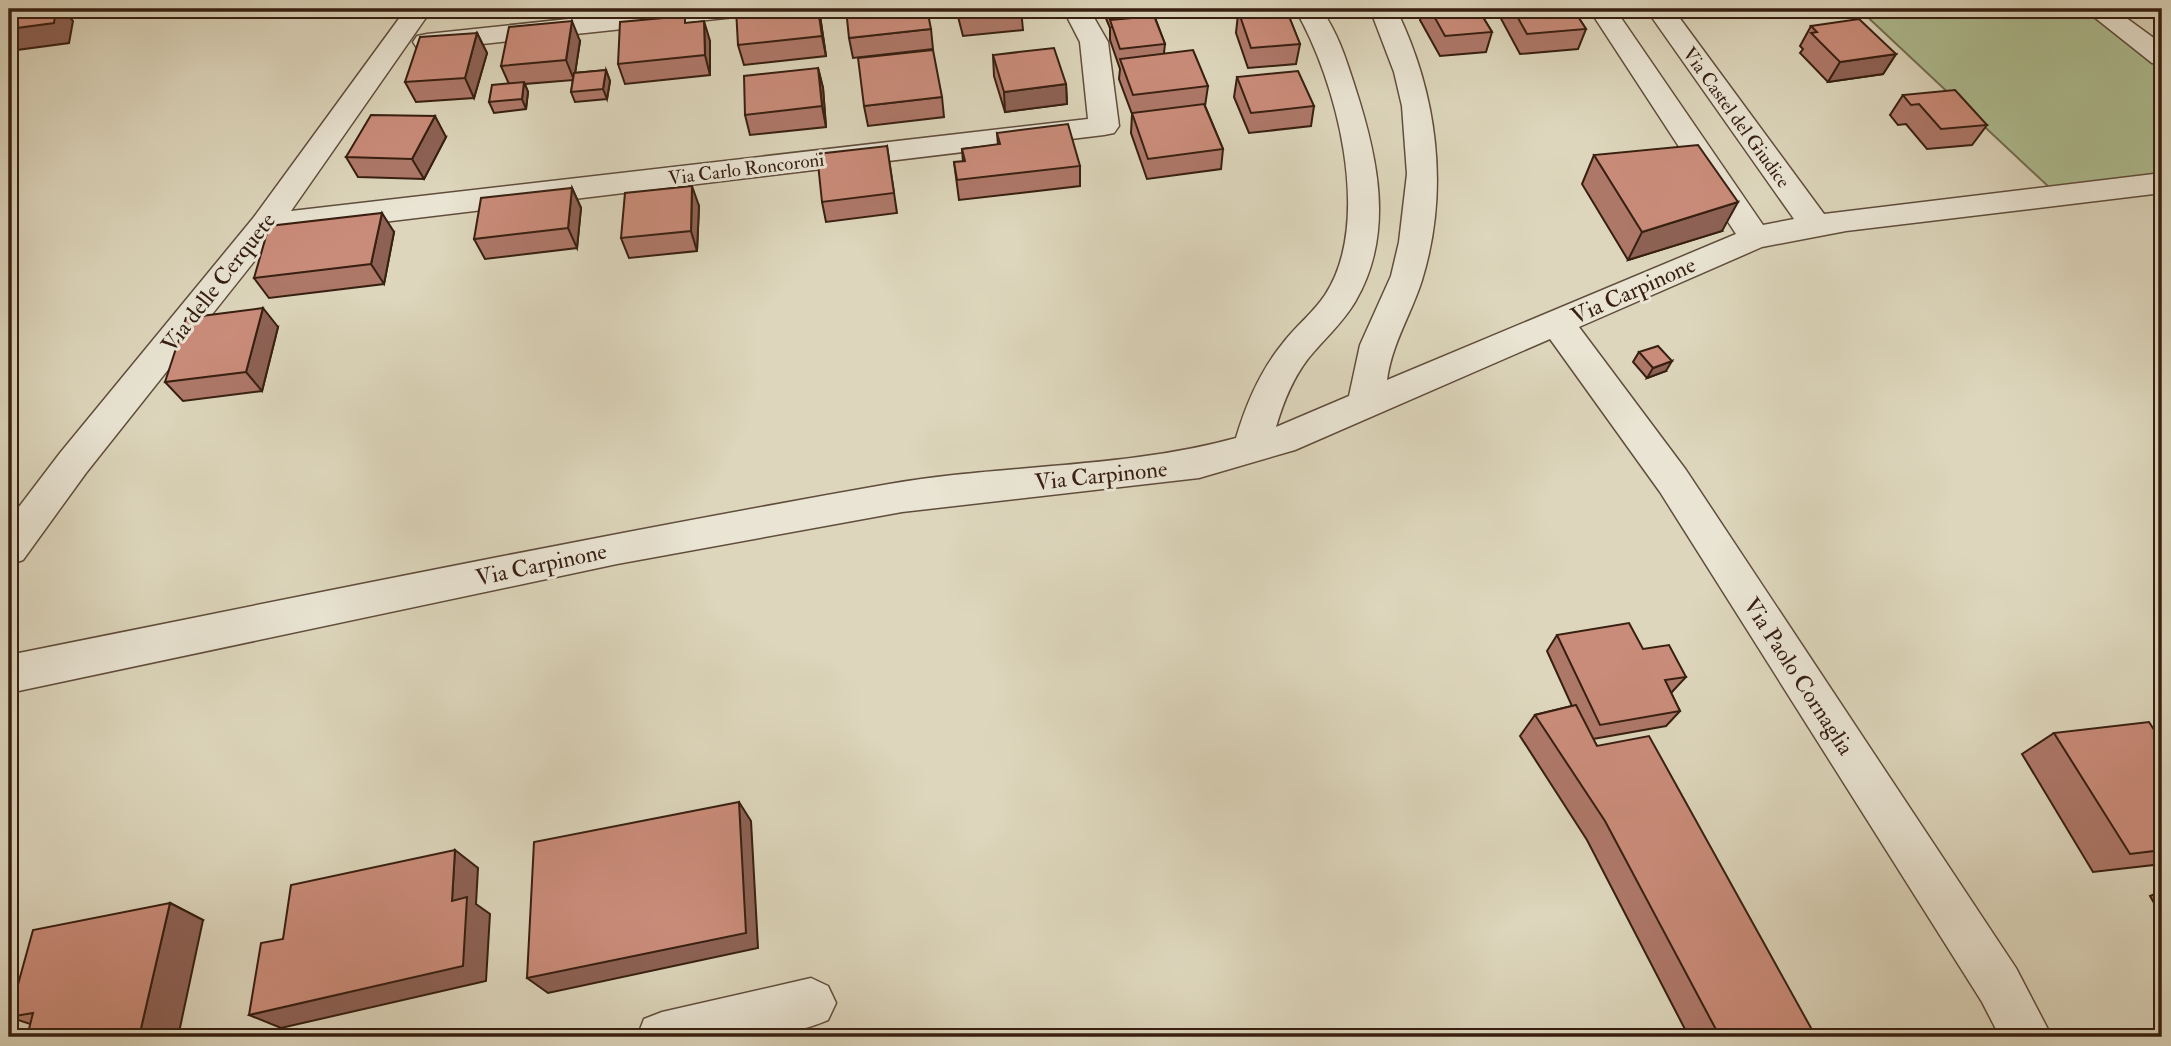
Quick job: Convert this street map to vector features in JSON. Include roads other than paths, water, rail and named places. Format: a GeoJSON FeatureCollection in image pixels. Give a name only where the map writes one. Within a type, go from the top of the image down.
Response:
{"type":"FeatureCollection","features":[{"type":"Feature","properties":{"kind":"street","name":"Via delle Cerquete"},"geometry":{"type":"LineString","coordinates":[[9,549],[73,463],[265,225],[419,9]]}},
{"type":"Feature","properties":{"kind":"street"},"geometry":{"type":"LineString","coordinates":[[393,46],[735,9]]}},
{"type":"Feature","properties":{"kind":"street","name":"Via Carlo Roncoroni"},"geometry":{"type":"LineString","coordinates":[[265,225],[1104,126],[1094,42],[1076,9]]}},
{"type":"Feature","properties":{"kind":"street"},"geometry":{"type":"LineString","coordinates":[[1251,450],[1264,405],[1277,378],[1299,346],[1335,305],[1355,268],[1363,225],[1365,188],[1359,148],[1325,41],[1308,9]]}},
{"type":"Feature","properties":{"kind":"street"},"geometry":{"type":"LineString","coordinates":[[1366,403],[1376,347],[1409,269],[1422,183],[1414,88],[1405,58],[1383,9]]}},
{"type":"Feature","properties":{"kind":"street"},"geometry":{"type":"LineString","coordinates":[[1602,9],[1755,238]]}},
{"type":"Feature","properties":{"kind":"street","name":"Via Castel del Giudice"},"geometry":{"type":"LineString","coordinates":[[1659,9],[1815,225]]}},
{"type":"Feature","properties":{"kind":"street"},"geometry":{"type":"LineString","coordinates":[[2097,9],[2162,57]]}},
{"type":"Feature","properties":{"kind":"street","name":"Via Carpinone"},"geometry":{"type":"LineString","coordinates":[[9,674],[617,548],[902,496],[1159,470],[1251,450],[1297,434],[1755,238],[1815,225],[2162,183]]}},
{"type":"Feature","properties":{"kind":"street","name":"Via Paolo Cornaglia"},"geometry":{"type":"LineString","coordinates":[[1557,323],[1673,481],[1999,985],[2027,1037]]}},
{"type":"Feature","properties":{"kind":"street"},"geometry":{"type":"LineString","coordinates":[[662,1037],[811,1003]]}}]}
